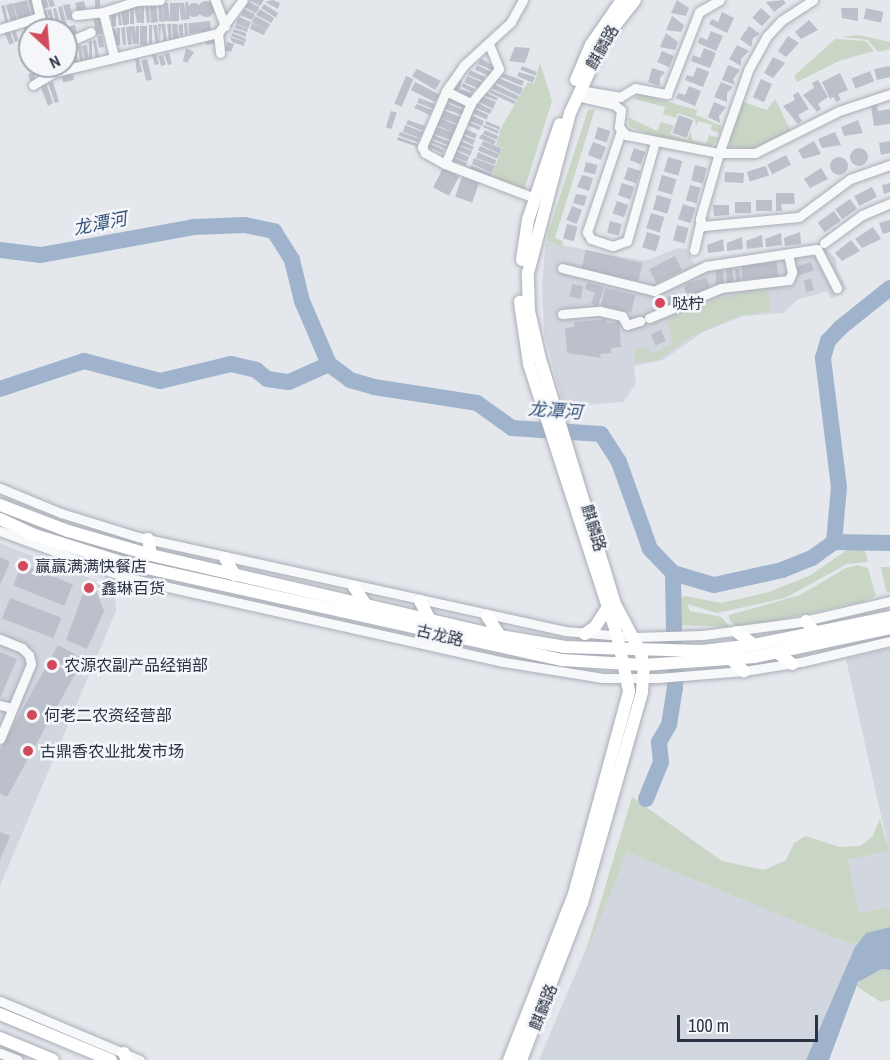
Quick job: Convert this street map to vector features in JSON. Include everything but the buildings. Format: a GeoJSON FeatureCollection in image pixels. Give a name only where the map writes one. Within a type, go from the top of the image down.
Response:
{"type":"FeatureCollection","features":[{"type":"Feature","properties":{"kind":"main road","name":"麒麟路"},"geometry":{"type":"LineString","coordinates":[[521,1060],[563,958],[595,864],[643,678],[644,665],[640,651],[615,604],[566,459],[544,412],[526,350],[520,294],[526,232],[534,198],[585,56],[622,0]]}},
{"type":"Feature","properties":{"kind":"main road","name":"麒麟路"},"geometry":{"type":"LineString","coordinates":[[509,1060],[574,894],[628,699],[627,679],[617,635],[566,459],[554,401],[529,311],[528,273],[578,93],[605,38],[635,0]]}},
{"type":"Feature","properties":{"kind":"main road","name":"古龙路"},"geometry":{"type":"LineString","coordinates":[[0,505],[68,531],[151,555],[500,636],[565,647],[660,651],[684,656],[731,659],[778,653],[890,628]]}},
{"type":"Feature","properties":{"kind":"main road","name":"古龙路"},"geometry":{"type":"LineString","coordinates":[[0,519],[34,535],[124,563],[488,646],[562,660],[624,665],[669,663],[684,656],[816,634],[890,617]]}},
{"type":"Feature","properties":{"kind":"main road"},"geometry":{"type":"LineString","coordinates":[[148,539],[151,555]]}},
{"type":"Feature","properties":{"kind":"main road"},"geometry":{"type":"LineString","coordinates":[[225,558],[235,575]]}},
{"type":"Feature","properties":{"kind":"main road"},"geometry":{"type":"LineString","coordinates":[[354,587],[366,605]]}},
{"type":"Feature","properties":{"kind":"main road"},"geometry":{"type":"LineString","coordinates":[[420,601],[430,620]]}},
{"type":"Feature","properties":{"kind":"main road"},"geometry":{"type":"LineString","coordinates":[[585,633],[595,627],[608,607]]}},
{"type":"Feature","properties":{"kind":"main road"},"geometry":{"type":"LineString","coordinates":[[351,615],[357,629]]}},
{"type":"Feature","properties":{"kind":"main road"},"geometry":{"type":"LineString","coordinates":[[487,616],[500,636]]}},
{"type":"Feature","properties":{"kind":"main road"},"geometry":{"type":"LineString","coordinates":[[806,621],[816,634]]}},
{"type":"Feature","properties":{"kind":"main road"},"geometry":{"type":"LineString","coordinates":[[737,632],[754,645]]}},
{"type":"Feature","properties":{"kind":"main road"},"geometry":{"type":"LineString","coordinates":[[488,646],[493,660]]}},
{"type":"Feature","properties":{"kind":"main road"},"geometry":{"type":"LineString","coordinates":[[778,653],[792,664]]}},
{"type":"Feature","properties":{"kind":"main road"},"geometry":{"type":"LineString","coordinates":[[731,659],[744,671]]}},
{"type":"Feature","properties":{"kind":"main road"},"geometry":{"type":"LineString","coordinates":[[0,1014],[111,1060]]}},
{"type":"Feature","properties":{"kind":"main road"},"geometry":{"type":"LineString","coordinates":[[0,1038],[46,1058]]}},
{"type":"Feature","properties":{"kind":"street"},"geometry":{"type":"LineString","coordinates":[[0,29],[39,17],[36,0]]}},
{"type":"Feature","properties":{"kind":"street"},"geometry":{"type":"LineString","coordinates":[[76,15],[103,12],[136,1],[160,0]]}},
{"type":"Feature","properties":{"kind":"street"},"geometry":{"type":"LineString","coordinates":[[523,0],[511,22],[464,65],[446,91],[422,147],[428,156],[445,164],[534,198]]}},
{"type":"Feature","properties":{"kind":"street"},"geometry":{"type":"LineString","coordinates":[[656,142],[627,241],[613,246],[591,239],[587,232],[621,131],[621,110],[627,96],[635,88],[667,94],[699,12],[720,0]]}},
{"type":"Feature","properties":{"kind":"street"},"geometry":{"type":"LineString","coordinates":[[694,250],[699,223],[719,153],[749,68],[767,36],[781,21],[813,0]]}},
{"type":"Feature","properties":{"kind":"street"},"geometry":{"type":"LineString","coordinates":[[220,53],[222,30],[217,4],[240,3]]}},
{"type":"Feature","properties":{"kind":"street"},"geometry":{"type":"LineString","coordinates":[[78,64],[222,30],[240,3]]}},
{"type":"Feature","properties":{"kind":"street"},"geometry":{"type":"LineString","coordinates":[[103,12],[114,57]]}},
{"type":"Feature","properties":{"kind":"street"},"geometry":{"type":"LineString","coordinates":[[78,38],[91,32]]}},
{"type":"Feature","properties":{"kind":"street"},"geometry":{"type":"LineString","coordinates":[[445,164],[471,103],[499,69],[489,44]]}},
{"type":"Feature","properties":{"kind":"street"},"geometry":{"type":"LineString","coordinates":[[33,85],[41,78]]}},
{"type":"Feature","properties":{"kind":"street"},"geometry":{"type":"LineString","coordinates":[[446,91],[471,103]]}},
{"type":"Feature","properties":{"kind":"street"},"geometry":{"type":"LineString","coordinates":[[578,93],[610,97],[627,96]]}},
{"type":"Feature","properties":{"kind":"street"},"geometry":{"type":"LineString","coordinates":[[578,93],[607,102],[621,110]]}},
{"type":"Feature","properties":{"kind":"street"},"geometry":{"type":"LineString","coordinates":[[621,131],[656,142],[719,153],[755,153],[839,111],[890,94]]}},
{"type":"Feature","properties":{"kind":"street"},"geometry":{"type":"LineString","coordinates":[[699,223],[710,226],[798,217],[850,179],[890,165]]}},
{"type":"Feature","properties":{"kind":"street"},"geometry":{"type":"LineString","coordinates":[[824,243],[862,215],[890,203]]}},
{"type":"Feature","properties":{"kind":"street"},"geometry":{"type":"LineString","coordinates":[[562,268],[654,291],[706,266],[817,249],[837,288]]}},
{"type":"Feature","properties":{"kind":"street"},"geometry":{"type":"LineString","coordinates":[[562,314],[600,311],[622,316],[627,325],[645,320],[721,288],[789,280],[792,272],[788,255]]}},
{"type":"Feature","properties":{"kind":"street"},"geometry":{"type":"LineString","coordinates":[[0,488],[76,518],[148,539],[487,616],[585,633],[660,637],[737,632],[806,621],[890,601]]}},
{"type":"Feature","properties":{"kind":"street"},"geometry":{"type":"LineString","coordinates":[[0,531],[128,578],[493,660],[627,679],[744,671],[792,664],[890,641]]}},
{"type":"Feature","properties":{"kind":"street"},"geometry":{"type":"LineString","coordinates":[[0,639],[29,655],[27,676],[3,723],[0,739]]}},
{"type":"Feature","properties":{"kind":"street"},"geometry":{"type":"LineString","coordinates":[[0,705],[12,708]]}},
{"type":"Feature","properties":{"kind":"street"},"geometry":{"type":"LineString","coordinates":[[0,1001],[125,1057],[140,1060]]}},
{"type":"Feature","properties":{"kind":"street"},"geometry":{"type":"LineString","coordinates":[[0,1053],[18,1060]]}},
{"type":"Feature","properties":{"kind":"shaded area"},"geometry":{"type":"Polygon","coordinates":[[[546,242],[645,261],[678,248],[687,249],[694,264],[808,249],[820,243],[836,259],[837,269],[847,289],[831,299],[827,291],[797,300],[783,313],[743,316],[703,332],[663,360],[634,366],[636,384],[623,402],[576,406],[562,400],[544,333],[542,284],[546,242]]]}},
{"type":"Feature","properties":{"kind":"shaded area","name":"古鼎香农业批发市场"},"geometry":{"type":"Polygon","coordinates":[[[0,543],[107,585],[115,597],[116,611],[0,886],[0,543]]]}},
{"type":"Feature","properties":{"kind":"shaded area"},"geometry":{"type":"Polygon","coordinates":[[[890,648],[890,907],[859,913],[848,860],[889,851],[846,659],[890,648]]]}},
{"type":"Feature","properties":{"kind":"shaded area"},"geometry":{"type":"Polygon","coordinates":[[[627,852],[850,944],[858,943],[806,1060],[539,1060],[627,852]]]}},
{"type":"Feature","properties":{"kind":"green space"},"geometry":{"type":"Polygon","coordinates":[[[859,35],[890,42],[890,49],[878,52],[868,40],[842,37],[859,35]]]}},
{"type":"Feature","properties":{"kind":"green space"},"geometry":{"type":"Polygon","coordinates":[[[835,39],[866,41],[874,51],[839,61],[797,82],[794,76],[835,39]]]}},
{"type":"Feature","properties":{"kind":"green space"},"geometry":{"type":"Polygon","coordinates":[[[540,63],[552,101],[524,191],[490,181],[502,148],[496,145],[502,126],[528,82],[534,84],[540,63]]]}},
{"type":"Feature","properties":{"kind":"green space"},"geometry":{"type":"Polygon","coordinates":[[[640,94],[697,110],[696,115],[722,126],[720,133],[711,130],[712,125],[698,121],[696,126],[695,119],[678,113],[676,118],[663,114],[665,107],[634,99],[640,94]]]}},
{"type":"Feature","properties":{"kind":"green space"},"geometry":{"type":"Polygon","coordinates":[[[775,99],[791,131],[753,150],[731,148],[729,138],[743,102],[767,110],[775,99]]]}},
{"type":"Feature","properties":{"kind":"green space"},"geometry":{"type":"Polygon","coordinates":[[[595,109],[555,238],[563,241],[562,247],[547,241],[548,233],[588,110],[595,109]]]}},
{"type":"Feature","properties":{"kind":"green space"},"geometry":{"type":"Polygon","coordinates":[[[628,117],[657,131],[661,122],[674,126],[670,134],[687,140],[691,131],[692,140],[706,144],[709,135],[719,138],[710,148],[659,138],[630,127],[628,117]]]}},
{"type":"Feature","properties":{"kind":"green space"},"geometry":{"type":"Polygon","coordinates":[[[768,288],[770,311],[736,317],[690,337],[658,360],[636,364],[634,350],[648,348],[653,354],[673,344],[667,319],[719,298],[768,288]]]}},
{"type":"Feature","properties":{"kind":"green space"},"geometry":{"type":"Polygon","coordinates":[[[851,547],[864,547],[868,562],[847,564],[785,598],[717,613],[687,604],[690,611],[721,617],[730,627],[680,625],[679,599],[685,596],[721,603],[769,592],[811,575],[851,547]]]}},
{"type":"Feature","properties":{"kind":"green space"},"geometry":{"type":"Polygon","coordinates":[[[858,565],[868,568],[876,596],[865,601],[756,625],[735,626],[729,619],[729,615],[800,595],[846,568],[858,565]]]}},
{"type":"Feature","properties":{"kind":"green space"},"geometry":{"type":"Polygon","coordinates":[[[881,567],[890,567],[890,593],[886,591],[881,567]]]}},
{"type":"Feature","properties":{"kind":"green space"},"geometry":{"type":"Polygon","coordinates":[[[632,797],[722,861],[764,870],[786,860],[794,843],[805,836],[840,847],[860,846],[872,837],[880,819],[889,851],[848,860],[859,913],[890,907],[890,927],[867,933],[858,943],[850,944],[627,852],[583,961],[632,797]]]}},
{"type":"Feature","properties":{"kind":"green space"},"geometry":{"type":"Polygon","coordinates":[[[882,969],[890,970],[890,1000],[881,1002],[856,986],[863,977],[882,969]]]}},
{"type":"Feature","properties":{"kind":"water"},"geometry":{"type":"Polygon","coordinates":[[[890,927],[890,970],[882,969],[858,982],[829,1060],[806,1060],[855,947],[866,933],[890,927]]]}},
{"type":"Feature","properties":{"kind":"waterway","name":"龙潭河"},"geometry":{"type":"LineString","coordinates":[[0,250],[41,255],[193,227],[245,225],[274,231],[292,260],[302,301],[329,364],[350,380],[374,387],[477,403],[512,428],[601,434],[619,462],[650,549],[673,573],[714,585],[782,570],[812,558],[834,542],[839,487],[823,358],[828,341],[840,328],[890,288]]}},
{"type":"Feature","properties":{"kind":"waterway"},"geometry":{"type":"LineString","coordinates":[[0,389],[84,361],[160,381],[231,364],[256,370],[267,379],[289,382],[329,364]]}},
{"type":"Feature","properties":{"kind":"waterway"},"geometry":{"type":"LineString","coordinates":[[834,542],[890,543]]}},
{"type":"Feature","properties":{"kind":"waterway"},"geometry":{"type":"LineString","coordinates":[[646,799],[661,762],[659,742],[669,725],[675,689],[673,573]]}},
{"type":"Feature","properties":{"kind":"place","name":"哒柠"},"geometry":{"type":"Point","coordinates":[660,303]}},
{"type":"Feature","properties":{"kind":"place","name":"赢赢满满快餐店"},"geometry":{"type":"Point","coordinates":[23,566]}},
{"type":"Feature","properties":{"kind":"place","name":"鑫琳百货"},"geometry":{"type":"Point","coordinates":[89,588]}},
{"type":"Feature","properties":{"kind":"place","name":"农源农副产品经销部"},"geometry":{"type":"Point","coordinates":[52,665]}},
{"type":"Feature","properties":{"kind":"place","name":"何老二农资经营部"},"geometry":{"type":"Point","coordinates":[32,715]}},
{"type":"Feature","properties":{"kind":"place","name":"古鼎香农业批发市场"},"geometry":{"type":"Point","coordinates":[28,751]}}]}
